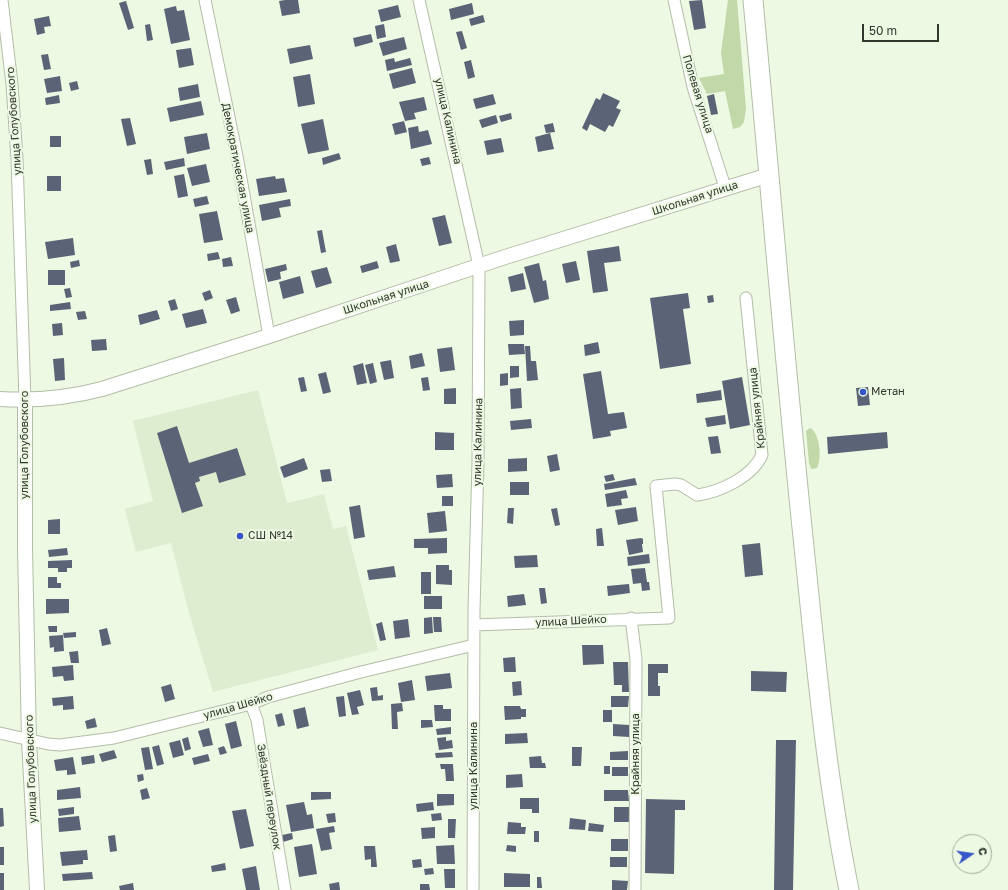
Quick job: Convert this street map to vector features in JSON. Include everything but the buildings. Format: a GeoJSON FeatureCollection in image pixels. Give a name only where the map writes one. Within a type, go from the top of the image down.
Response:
{"type":"FeatureCollection","features":[{"type":"Feature","properties":{"kind":"highway"},"geometry":{"type":"LineString","coordinates":[[753,0],[795,460],[818,688],[832,792],[849,890]]}},
{"type":"Feature","properties":{"kind":"street","name":"улица Голубовского"},"geometry":{"type":"LineString","coordinates":[[2,0],[12,84],[17,158],[25,400],[25,549],[29,740],[37,890]]}},
{"type":"Feature","properties":{"kind":"street","name":"Демократическая улица"},"geometry":{"type":"LineString","coordinates":[[205,0],[238,164],[269,336]]}},
{"type":"Feature","properties":{"kind":"street","name":"улица Калинина"},"geometry":{"type":"LineString","coordinates":[[419,0],[479,266],[479,392],[474,625],[473,890]]}},
{"type":"Feature","properties":{"kind":"street","name":"Полевая улица"},"geometry":{"type":"LineString","coordinates":[[674,0],[693,87],[725,187]]}},
{"type":"Feature","properties":{"kind":"street","name":"Школьная улица"},"geometry":{"type":"LineString","coordinates":[[0,399],[25,400],[80,395],[269,336],[479,266],[725,187],[769,175]]}},
{"type":"Feature","properties":{"kind":"street","name":"Крайняя улица"},"geometry":{"type":"LineString","coordinates":[[668,618],[656,486],[675,484],[681,485],[697,495],[720,490],[751,471],[762,455],[746,298]]}},
{"type":"Feature","properties":{"kind":"street","name":"улица Шейко"},"geometry":{"type":"LineString","coordinates":[[474,625],[631,618],[668,618]]}},
{"type":"Feature","properties":{"kind":"street","name":"Крайняя улица"},"geometry":{"type":"LineString","coordinates":[[631,618],[636,659],[635,890]]}},
{"type":"Feature","properties":{"kind":"street","name":"улица Шейко"},"geometry":{"type":"LineString","coordinates":[[0,733],[60,745],[114,738],[251,704],[268,697],[353,674],[474,645]]}},
{"type":"Feature","properties":{"kind":"street","name":"Звёздный переулок"},"geometry":{"type":"LineString","coordinates":[[251,704],[257,720],[285,890]]}},
{"type":"Feature","properties":{"kind":"shaded area"},"geometry":{"type":"Polygon","coordinates":[[[728,0],[737,0],[746,109],[744,122],[740,127],[733,129],[725,91],[707,94],[699,78],[724,74],[721,53],[728,0]]]}},
{"type":"Feature","properties":{"kind":"shaded area","name":"СШ №14"},"geometry":{"type":"Polygon","coordinates":[[[258,390],[287,503],[324,494],[333,529],[346,526],[378,650],[213,692],[189,613],[171,543],[136,552],[125,509],[153,501],[133,421],[258,390]]]}},
{"type":"Feature","properties":{"kind":"shaded area"},"geometry":{"type":"Polygon","coordinates":[[[810,428],[816,435],[820,452],[819,464],[817,468],[811,469],[809,463],[806,431],[810,428]]]}},
{"type":"Feature","properties":{"kind":"place","name":"Метан"},"geometry":{"type":"Point","coordinates":[863,392]}},
{"type":"Feature","properties":{"kind":"place","name":"СШ №14"},"geometry":{"type":"Point","coordinates":[240,536]}}]}
